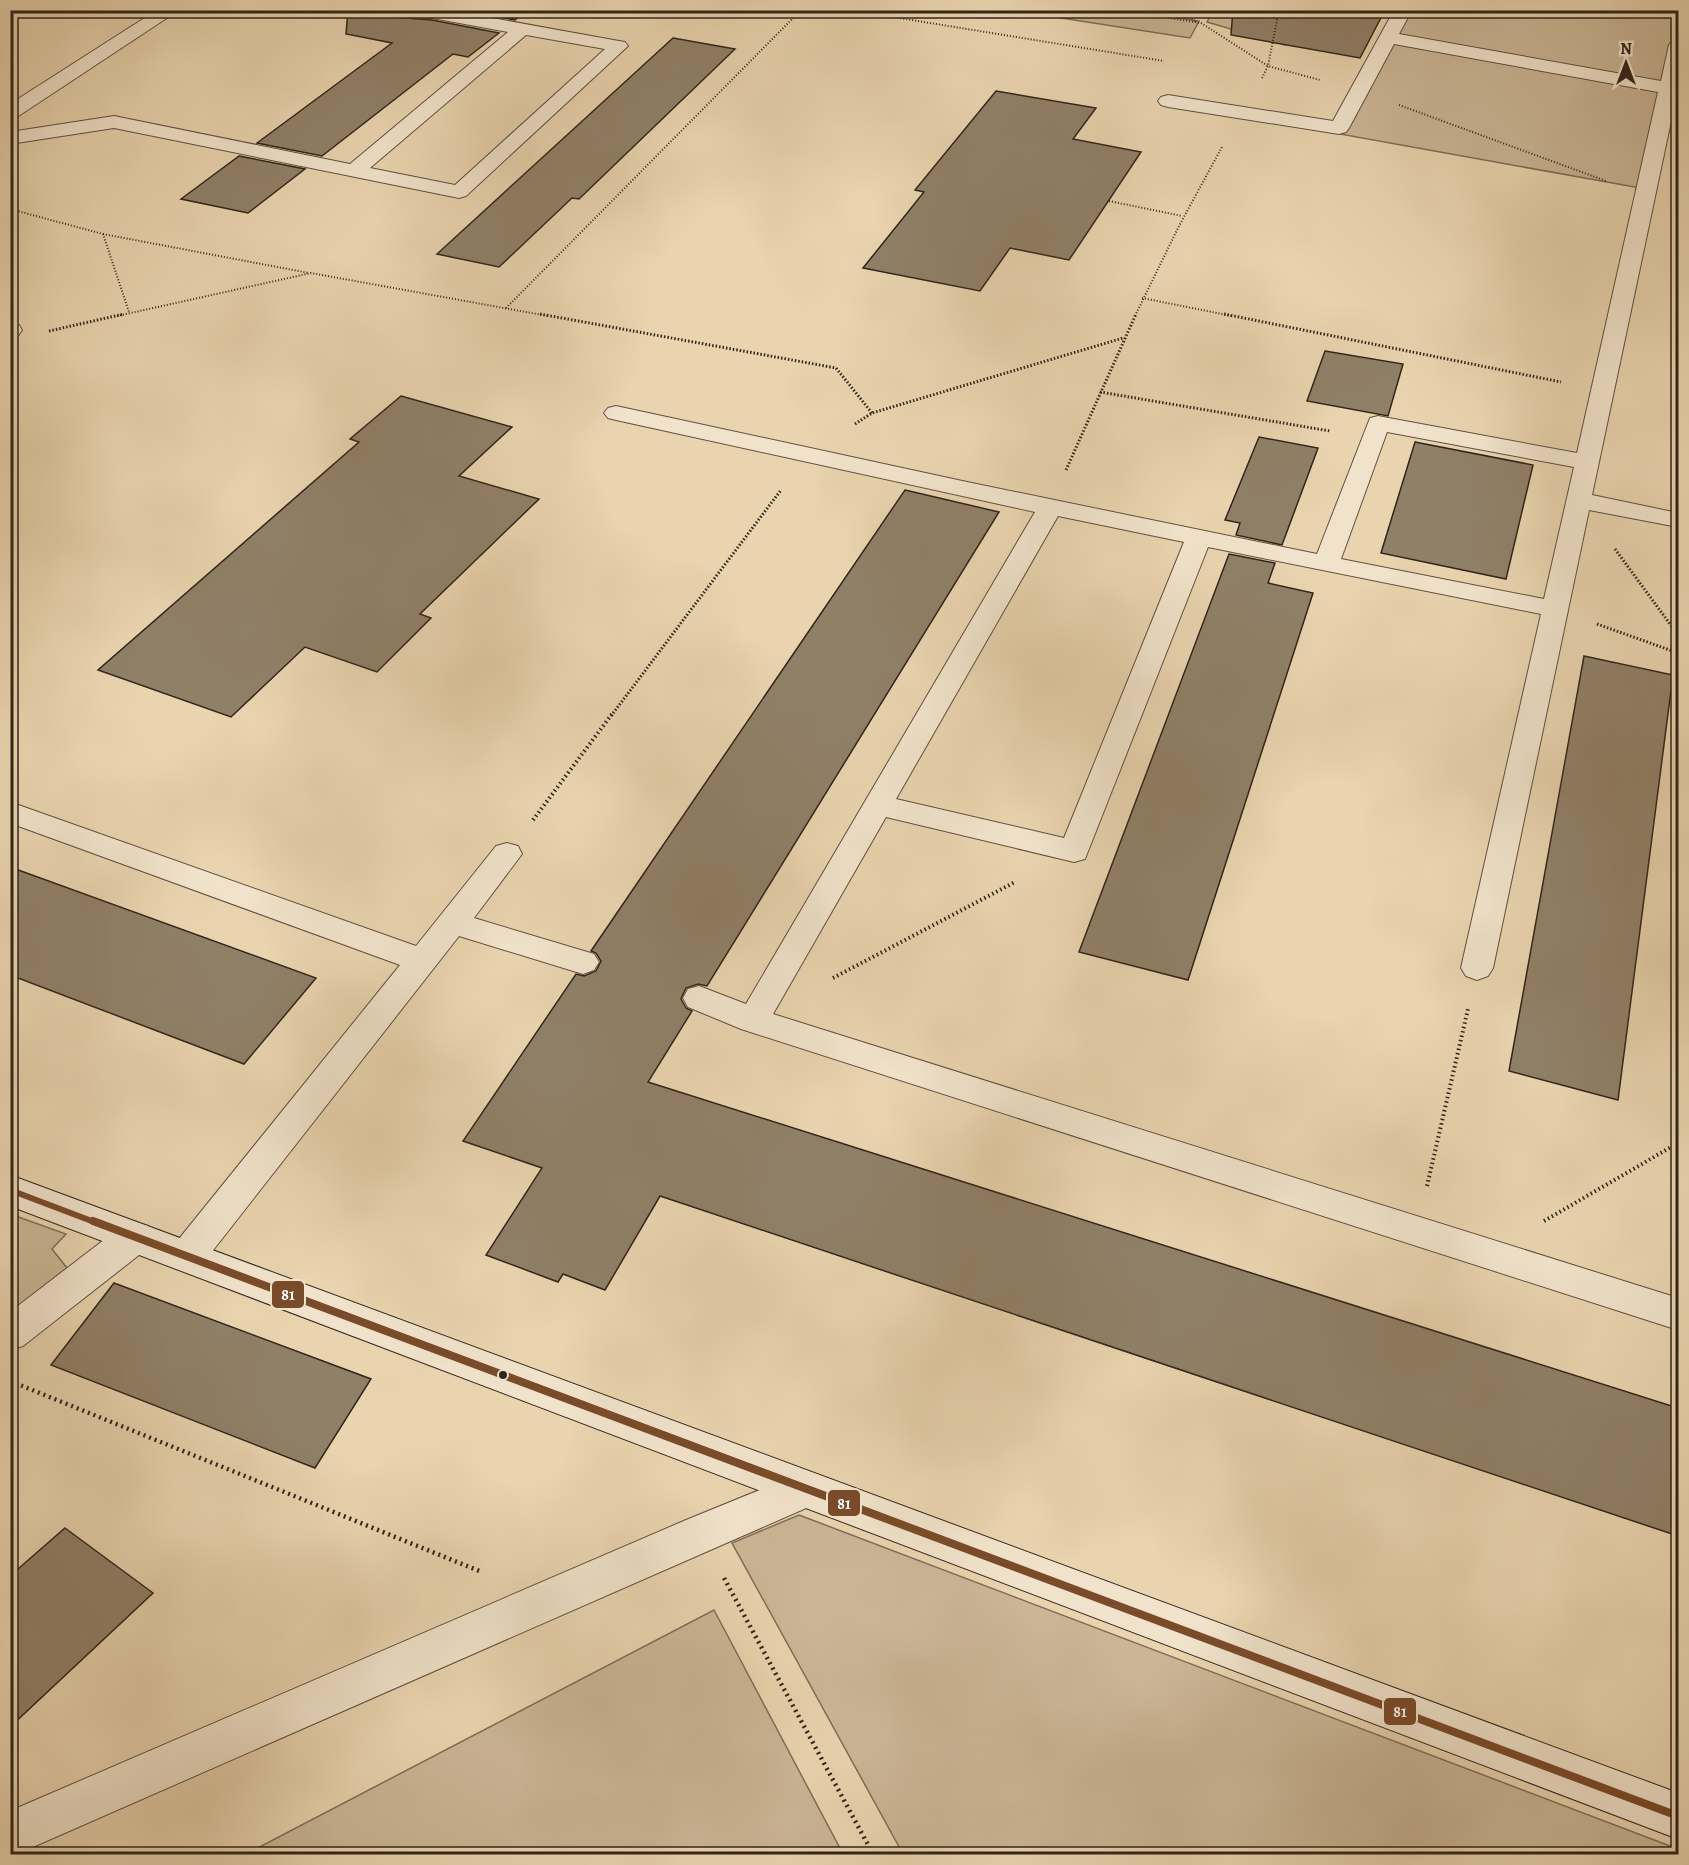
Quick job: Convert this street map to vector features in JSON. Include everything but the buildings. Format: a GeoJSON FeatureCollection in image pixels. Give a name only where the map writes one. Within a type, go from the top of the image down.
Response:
{"type":"FeatureCollection","features":[{"type":"Feature","properties":{"kind":"main road"},"geometry":{"type":"LineString","coordinates":[[10,1190],[1678,1816]]}},
{"type":"Feature","properties":{"kind":"lane"},"geometry":{"type":"LineString","coordinates":[[10,17],[22,10]]}},
{"type":"Feature","properties":{"kind":"lane"},"geometry":{"type":"LineString","coordinates":[[10,113],[170,10]]}},
{"type":"Feature","properties":{"kind":"lane"},"geometry":{"type":"LineString","coordinates":[[10,138],[114,122],[459,192],[619,46],[432,13],[393,10]]}},
{"type":"Feature","properties":{"kind":"lane"},"geometry":{"type":"LineString","coordinates":[[1168,100],[1339,128],[1403,10]]}},
{"type":"Feature","properties":{"kind":"lane"},"geometry":{"type":"LineString","coordinates":[[354,171],[523,28]]}},
{"type":"Feature","properties":{"kind":"lane"},"geometry":{"type":"LineString","coordinates":[[1388,38],[1669,88]]}},
{"type":"Feature","properties":{"kind":"lane"},"geometry":{"type":"LineString","coordinates":[[1477,968],[1678,45]]}},
{"type":"Feature","properties":{"kind":"lane"},"geometry":{"type":"LineString","coordinates":[[616,413],[806,456],[1555,609]]}},
{"type":"Feature","properties":{"kind":"lane"},"geometry":{"type":"LineString","coordinates":[[1326,564],[1378,423],[1588,462]]}},
{"type":"Feature","properties":{"kind":"lane"},"geometry":{"type":"LineString","coordinates":[[1579,500],[1678,520]]}},
{"type":"Feature","properties":{"kind":"lane"},"geometry":{"type":"LineString","coordinates":[[753,1020],[1051,506]]}},
{"type":"Feature","properties":{"kind":"lane"},"geometry":{"type":"LineString","coordinates":[[878,805],[1074,851],[1199,538]]}},
{"type":"Feature","properties":{"kind":"lane"},"geometry":{"type":"LineString","coordinates":[[10,812],[422,961]]}},
{"type":"Feature","properties":{"kind":"lane"},"geometry":{"type":"LineString","coordinates":[[187,1256],[507,854]]}},
{"type":"Feature","properties":{"kind":"lane"},"geometry":{"type":"LineString","coordinates":[[453,922],[583,962]]}},
{"type":"Feature","properties":{"kind":"lane"},"geometry":{"type":"LineString","coordinates":[[699,998],[753,1020],[1678,1314]]}},
{"type":"Feature","properties":{"kind":"lane"},"geometry":{"type":"LineString","coordinates":[[10,1334],[135,1237]]}},
{"type":"Feature","properties":{"kind":"lane"},"geometry":{"type":"LineString","coordinates":[[10,1834],[806,1489]]}},
{"type":"Feature","properties":{"kind":"path"},"geometry":{"type":"LineString","coordinates":[[506,308],[801,10]]}},
{"type":"Feature","properties":{"kind":"path"},"geometry":{"type":"LineString","coordinates":[[850,10],[1168,62]]}},
{"type":"Feature","properties":{"kind":"path"},"geometry":{"type":"LineString","coordinates":[[1176,10],[1201,23]]}},
{"type":"Feature","properties":{"kind":"path"},"geometry":{"type":"LineString","coordinates":[[1051,506],[1123,338],[1182,216],[1268,66],[1279,10]]}},
{"type":"Feature","properties":{"kind":"path"},"geometry":{"type":"LineString","coordinates":[[1109,201],[1182,216]]}},
{"type":"Feature","properties":{"kind":"path"},"geometry":{"type":"LineString","coordinates":[[10,209],[103,234],[836,368],[872,413]]}},
{"type":"Feature","properties":{"kind":"path"},"geometry":{"type":"LineString","coordinates":[[103,234],[129,312]]}},
{"type":"Feature","properties":{"kind":"path"},"geometry":{"type":"LineString","coordinates":[[43,333],[311,273]]}},
{"type":"Feature","properties":{"kind":"path"},"geometry":{"type":"LineString","coordinates":[[1142,298],[1603,390]]}},
{"type":"Feature","properties":{"kind":"path"},"geometry":{"type":"LineString","coordinates":[[507,854],[806,456],[872,413],[1123,338]]}},
{"type":"Feature","properties":{"kind":"path"},"geometry":{"type":"LineString","coordinates":[[1100,392],[1373,438]]}},
{"type":"Feature","properties":{"kind":"path"},"geometry":{"type":"LineString","coordinates":[[1579,500],[1678,635]]}},
{"type":"Feature","properties":{"kind":"path"},"geometry":{"type":"LineString","coordinates":[[1555,609],[1678,653]]}},
{"type":"Feature","properties":{"kind":"path"},"geometry":{"type":"LineString","coordinates":[[825,982],[1074,851]]}},
{"type":"Feature","properties":{"kind":"path"},"geometry":{"type":"LineString","coordinates":[[1417,1231],[1477,968]]}},
{"type":"Feature","properties":{"kind":"path"},"geometry":{"type":"LineString","coordinates":[[1489,1254],[1678,1143]]}},
{"type":"Feature","properties":{"kind":"path"},"geometry":{"type":"LineString","coordinates":[[10,1381],[549,1599]]}},
{"type":"Feature","properties":{"kind":"path"},"geometry":{"type":"LineString","coordinates":[[700,1533],[873,1854]]}},
{"type":"Feature","properties":{"kind":"shaded area"},"geometry":{"type":"Polygon","coordinates":[[[1016,11],[1132,11],[1199,21],[1190,38],[1016,11]]]}},
{"type":"Feature","properties":{"kind":"shaded area"},"geometry":{"type":"Polygon","coordinates":[[[1213,11],[1307,11],[1286,45],[1207,22],[1213,11]]]}},
{"type":"Feature","properties":{"kind":"shaded area"},"geometry":{"type":"Polygon","coordinates":[[[1407,11],[1678,11],[1678,21],[1640,188],[1340,134],[1407,11]]]}},
{"type":"Feature","properties":{"kind":"shaded area"},"geometry":{"type":"Polygon","coordinates":[[[10,1214],[66,1234],[52,1249],[67,1268],[11,1319],[10,1214]]]}},
{"type":"Feature","properties":{"kind":"shaded area"},"geometry":{"type":"Polygon","coordinates":[[[799,1515],[1678,1849],[1678,1854],[903,1854],[732,1543],[799,1515]]]}},
{"type":"Feature","properties":{"kind":"shaded area"},"geometry":{"type":"Polygon","coordinates":[[[714,1610],[843,1854],[246,1854],[714,1610]]]}},
{"type":"Feature","properties":{"kind":"transit line","name":"81"},"geometry":{"type":"LineString","coordinates":[[10,1190],[1678,1816]]}}]}
